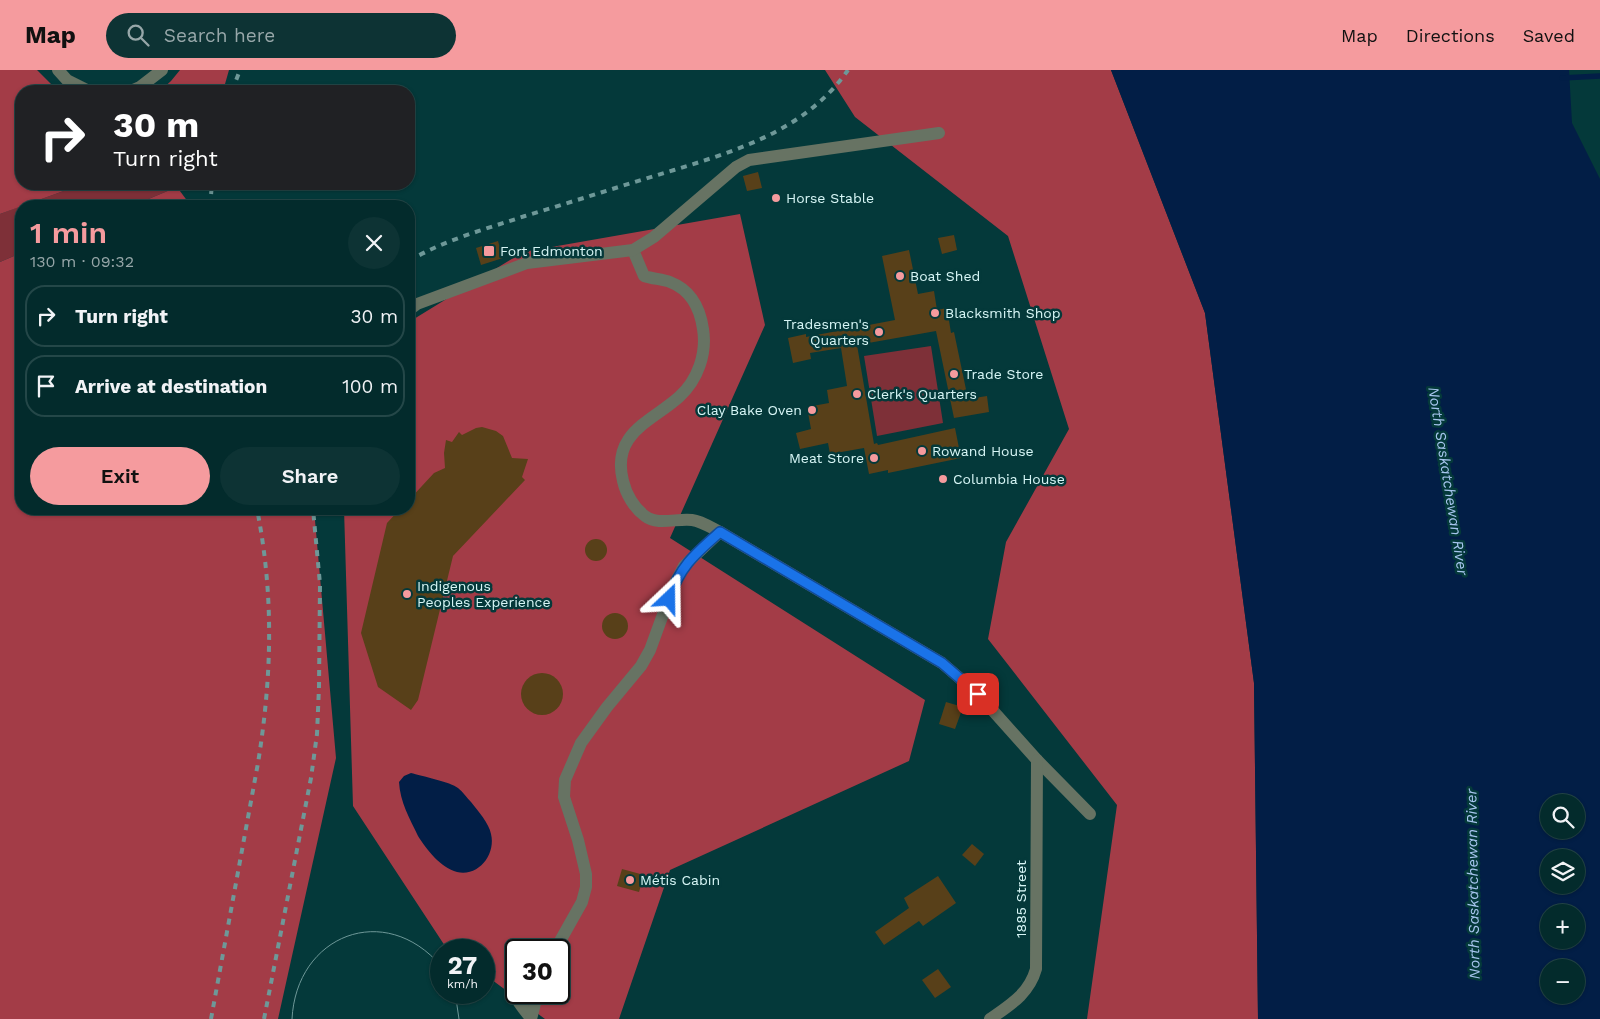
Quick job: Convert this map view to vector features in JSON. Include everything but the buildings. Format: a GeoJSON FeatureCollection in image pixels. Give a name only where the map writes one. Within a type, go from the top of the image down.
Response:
{"type":"FeatureCollection","features":[{"type":"Feature","properties":{"kind":"street"},"geometry":{"type":"LineString","coordinates":[[58,70],[67,80],[77,85]]}},
{"type":"Feature","properties":{"kind":"street"},"geometry":{"type":"LineString","coordinates":[[144,85],[162,70]]}},
{"type":"Feature","properties":{"kind":"street"},"geometry":{"type":"LineString","coordinates":[[415,306],[527,262],[633,250],[654,237],[736,167],[749,160],[939,133]]}},
{"type":"Feature","properties":{"kind":"street"},"geometry":{"type":"LineString","coordinates":[[633,250],[644,276],[655,280],[668,281],[688,293],[698,306],[705,342],[699,367],[689,386],[680,397],[644,422],[634,432],[626,445],[620,462],[621,472],[626,491],[643,515],[652,521],[694,520],[720,532],[942,663],[978,694],[1037,760],[1090,814]]}},
{"type":"Feature","properties":{"kind":"street"},"geometry":{"type":"LineString","coordinates":[[560,939],[582,902],[586,881],[583,857],[564,797],[565,780],[581,743],[641,666],[665,611],[673,587],[684,566],[720,532]]}},
{"type":"Feature","properties":{"kind":"street","name":"1885 Street"},"geometry":{"type":"LineString","coordinates":[[990,1019],[1017,1000],[1033,980],[1036,969],[1037,760]]}},
{"type":"Feature","properties":{"kind":"street"},"geometry":{"type":"LineString","coordinates":[[520,1004],[531,1018]]}},
{"type":"Feature","properties":{"kind":"street"},"geometry":{"type":"LineString","coordinates":[[531,1018],[535,1004]]}},
{"type":"Feature","properties":{"kind":"shaded area"},"geometry":{"type":"Polygon","coordinates":[[[0,70],[37,70],[52,85],[15,85],[15,190],[66,190],[39,200],[15,200],[15,209],[0,214],[0,70]]]}},
{"type":"Feature","properties":{"kind":"shaded area"},"geometry":{"type":"Polygon","coordinates":[[[180,70],[229,70],[225,85],[167,85],[180,70]]]}},
{"type":"Feature","properties":{"kind":"shaded area"},"geometry":{"type":"Polygon","coordinates":[[[825,70],[1111,70],[1205,313],[1254,683],[1258,1019],[1087,1019],[1117,805],[988,639],[1006,542],[1069,429],[1008,236],[855,117],[825,70]]]}},
{"type":"Feature","properties":{"kind":"shaded area"},"geometry":{"type":"Polygon","coordinates":[[[66,190],[170,190],[146,200],[39,200],[66,190]]]}},
{"type":"Feature","properties":{"kind":"shaded area"},"geometry":{"type":"Polygon","coordinates":[[[170,190],[179,190],[187,200],[146,200],[170,190]]]}},
{"type":"Feature","properties":{"kind":"shaded area"},"geometry":{"type":"Polygon","coordinates":[[[15,208],[15,256],[0,262],[0,214],[15,208]]]}},
{"type":"Feature","properties":{"kind":"shaded area"},"geometry":{"type":"Polygon","coordinates":[[[740,214],[765,325],[670,538],[925,700],[909,761],[670,870],[619,1019],[545,1019],[525,1004],[570,1004],[570,939],[505,939],[505,989],[495,982],[495,939],[440,939],[353,806],[344,515],[415,515],[415,318],[523,252],[740,214]]]}},
{"type":"Feature","properties":{"kind":"shaded area"},"geometry":{"type":"Polygon","coordinates":[[[15,256],[15,515],[315,515],[336,758],[278,1019],[0,1019],[0,262],[15,256]]]}},
{"type":"Feature","properties":{"kind":"shaded area"},"geometry":{"type":"Polygon","coordinates":[[[931,346],[943,423],[877,436],[864,356],[931,346]]]}},
{"type":"Feature","properties":{"kind":"water","name":"North Saskatchewan River"},"geometry":{"type":"Polygon","coordinates":[[[1111,70],[1569,70],[1572,123],[1600,179],[1600,1019],[1258,1019],[1254,683],[1205,313],[1111,70]]]}},
{"type":"Feature","properties":{"kind":"water"},"geometry":{"type":"Polygon","coordinates":[[[411,773],[443,781],[458,788],[483,817],[490,830],[492,842],[488,856],[479,867],[465,873],[451,870],[434,857],[421,841],[401,796],[399,782],[404,776],[411,773]]]}},
{"type":"Feature","properties":{"kind":"waterway"},"geometry":{"type":"LineString","coordinates":[[1562,78],[1600,76]]}},
{"type":"Feature","properties":{"kind":"tram line"},"geometry":{"type":"LineString","coordinates":[[292,1019],[297,990],[309,966],[326,948],[347,936],[370,932],[395,935],[419,946],[430,956]]}},
{"type":"Feature","properties":{"kind":"tram line"},"geometry":{"type":"LineString","coordinates":[[457,1004],[459,1019]]}},
{"type":"Feature","properties":{"kind":"railway"},"geometry":{"type":"LineString","coordinates":[[234,85],[240,70]]}},
{"type":"Feature","properties":{"kind":"railway"},"geometry":{"type":"LineString","coordinates":[[415,258],[436,247],[466,236],[747,145],[770,135],[813,108],[848,70]]}},
{"type":"Feature","properties":{"kind":"railway"},"geometry":{"type":"LineString","coordinates":[[211,190],[211,200]]}},
{"type":"Feature","properties":{"kind":"railway"},"geometry":{"type":"LineString","coordinates":[[211,1019],[258,763],[266,699],[269,636],[268,604],[258,515]]}},
{"type":"Feature","properties":{"kind":"railway"},"geometry":{"type":"LineString","coordinates":[[264,1019],[311,778],[317,734],[320,584],[314,515]]}},
{"type":"Feature","properties":{"kind":"place","name":"Horse Stable"},"geometry":{"type":"Point","coordinates":[776,198]}},
{"type":"Feature","properties":{"kind":"place","name":"Fort Edmonton"},"geometry":{"type":"Point","coordinates":[489,251]}},
{"type":"Feature","properties":{"kind":"place","name":"Boat Shed"},"geometry":{"type":"Point","coordinates":[900,276]}},
{"type":"Feature","properties":{"kind":"place","name":"Blacksmith Shop"},"geometry":{"type":"Point","coordinates":[935,313]}},
{"type":"Feature","properties":{"kind":"place","name":"Tradesmen's Quarters"},"geometry":{"type":"Point","coordinates":[879,332]}},
{"type":"Feature","properties":{"kind":"place","name":"Trade Store"},"geometry":{"type":"Point","coordinates":[954,374]}},
{"type":"Feature","properties":{"kind":"place","name":"Clerk's Quarters"},"geometry":{"type":"Point","coordinates":[857,394]}},
{"type":"Feature","properties":{"kind":"place","name":"Clay Bake Oven"},"geometry":{"type":"Point","coordinates":[812,410]}},
{"type":"Feature","properties":{"kind":"place","name":"Rowand House"},"geometry":{"type":"Point","coordinates":[922,451]}},
{"type":"Feature","properties":{"kind":"place","name":"Meat Store"},"geometry":{"type":"Point","coordinates":[874,458]}},
{"type":"Feature","properties":{"kind":"place","name":"Columbia House"},"geometry":{"type":"Point","coordinates":[943,479]}},
{"type":"Feature","properties":{"kind":"place","name":"Indigenous Peoples Experience"},"geometry":{"type":"Point","coordinates":[407,594]}},
{"type":"Feature","properties":{"kind":"place","name":"Métis Cabin"},"geometry":{"type":"Point","coordinates":[630,880]}},
{"type":"Feature","properties":{"kind":"route"},"geometry":{"type":"LineString","coordinates":[[669,599],[684,566],[720,532],[942,663],[978,694]]}}]}
